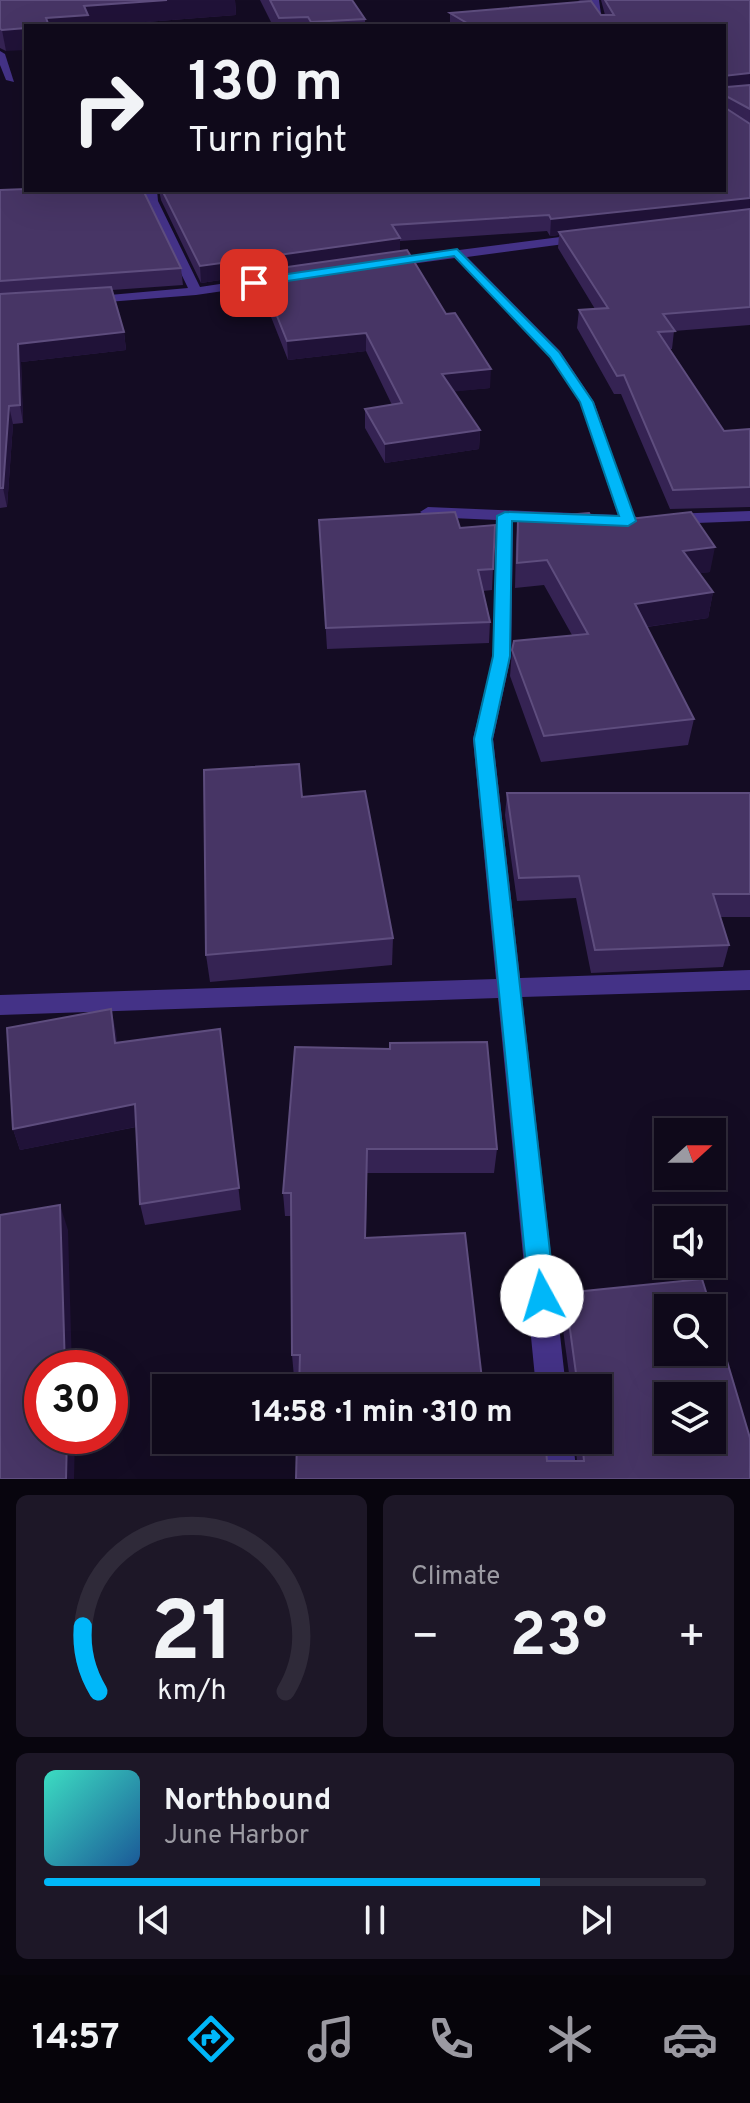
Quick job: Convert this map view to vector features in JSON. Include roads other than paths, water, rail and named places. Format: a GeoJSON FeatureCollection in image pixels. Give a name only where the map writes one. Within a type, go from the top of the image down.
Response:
{"type":"FeatureCollection","features":[{"type":"Feature","properties":{"kind":"street"},"geometry":{"type":"LineString","coordinates":[[595,0],[597,14],[605,24]]}},
{"type":"Feature","properties":{"kind":"street"},"geometry":{"type":"LineString","coordinates":[[0,54],[11,80]]}},
{"type":"Feature","properties":{"kind":"street"},"geometry":{"type":"LineString","coordinates":[[151,192],[152,201],[196,291]]}},
{"type":"Feature","properties":{"kind":"street"},"geometry":{"type":"LineString","coordinates":[[380,264],[596,237]]}},
{"type":"Feature","properties":{"kind":"street"},"geometry":{"type":"LineString","coordinates":[[457,253],[555,354],[587,402],[628,521]]}},
{"type":"Feature","properties":{"kind":"street"},"geometry":{"type":"LineString","coordinates":[[71,301],[196,291],[303,275]]}},
{"type":"Feature","properties":{"kind":"street"},"geometry":{"type":"LineString","coordinates":[[428,512],[628,521],[750,516]]}},
{"type":"Feature","properties":{"kind":"street"},"geometry":{"type":"LineString","coordinates":[[505,516],[502,656],[483,739],[550,1374]]}},
{"type":"Feature","properties":{"kind":"street"},"geometry":{"type":"LineString","coordinates":[[0,1005],[750,980]]}},
{"type":"Feature","properties":{"kind":"street"},"geometry":{"type":"LineString","coordinates":[[558,1454],[561,1479]]}}]}
